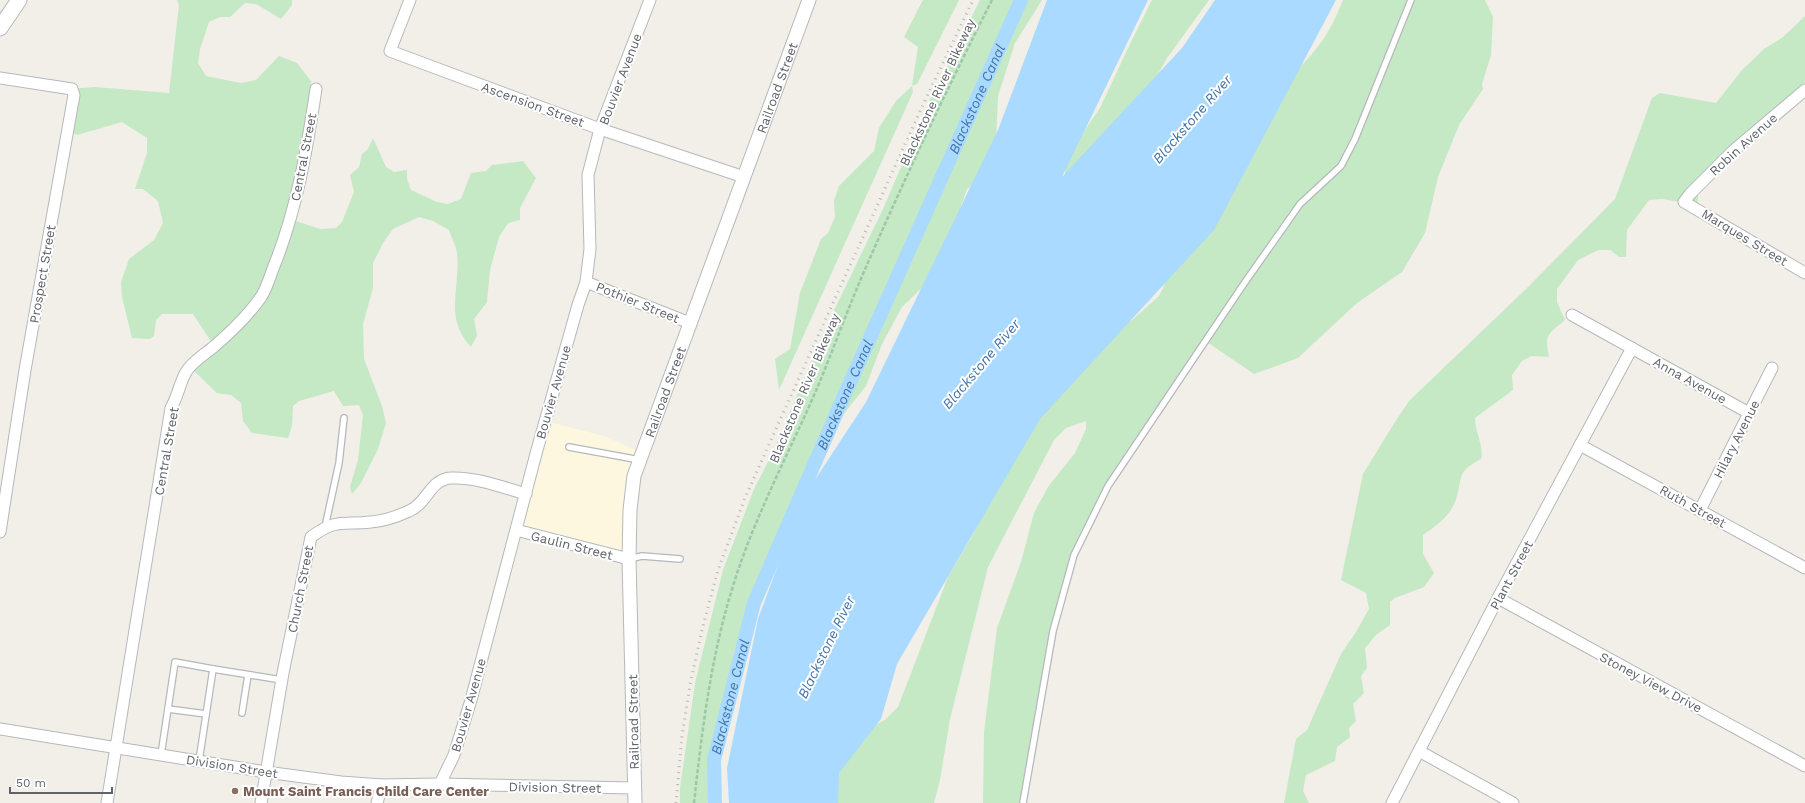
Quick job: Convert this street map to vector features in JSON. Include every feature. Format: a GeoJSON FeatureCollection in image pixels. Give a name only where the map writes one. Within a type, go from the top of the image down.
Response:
{"type":"FeatureCollection","features":[{"type":"Feature","properties":{"kind":"main road"},"geometry":{"type":"LineString","coordinates":[[0,28],[19,0]]}},
{"type":"Feature","properties":{"kind":"street","name":"Ascension Street"},"geometry":{"type":"LineString","coordinates":[[410,0],[390,51],[600,129],[744,177]]}},
{"type":"Feature","properties":{"kind":"street","name":"Bouvier Avenue"},"geometry":{"type":"LineString","coordinates":[[440,784],[454,755],[471,700],[488,629],[578,305],[586,282],[590,249],[588,175],[600,129],[650,0]]}},
{"type":"Feature","properties":{"kind":"street","name":"Railroad Street"},"geometry":{"type":"LineString","coordinates":[[635,803],[629,559],[630,510],[634,476],[810,0]]}},
{"type":"Feature","properties":{"kind":"street","name":"Prospect Street"},"geometry":{"type":"LineString","coordinates":[[0,78],[72,89],[74,94],[25,370],[0,532]]}},
{"type":"Feature","properties":{"kind":"street","name":"Central Street"},"geometry":{"type":"LineString","coordinates":[[107,803],[172,408],[178,396],[186,372],[193,363],[216,345],[246,316],[262,295],[279,253],[297,197],[316,89]]}},
{"type":"Feature","properties":{"kind":"street","name":"Robin Avenue"},"geometry":{"type":"LineString","coordinates":[[1684,202],[1690,194],[1733,151],[1803,94]]}},
{"type":"Feature","properties":{"kind":"street","name":"Marques Street"},"geometry":{"type":"LineString","coordinates":[[1684,202],[1805,273]]}},
{"type":"Feature","properties":{"kind":"street","name":"Pothier Street"},"geometry":{"type":"LineString","coordinates":[[586,282],[690,323]]}},
{"type":"Feature","properties":{"kind":"street","name":"Anna Avenue"},"geometry":{"type":"LineString","coordinates":[[1572,315],[1749,413]]}},
{"type":"Feature","properties":{"kind":"street","name":"Plant Street"},"geometry":{"type":"LineString","coordinates":[[1392,803],[1498,598],[1632,348]]}},
{"type":"Feature","properties":{"kind":"street","name":"Hilary Avenue"},"geometry":{"type":"LineString","coordinates":[[1700,510],[1772,368]]}},
{"type":"Feature","properties":{"kind":"street","name":"Ruth Street"},"geometry":{"type":"LineString","coordinates":[[1580,445],[1805,568]]}},
{"type":"Feature","properties":{"kind":"street","name":"Church Street"},"geometry":{"type":"LineString","coordinates":[[261,803],[282,680],[308,545],[311,537],[325,527],[341,522],[372,522],[412,510],[436,482],[449,478],[468,479],[526,494]]}},
{"type":"Feature","properties":{"kind":"street","name":"Gaulin Street"},"geometry":{"type":"LineString","coordinates":[[516,530],[629,559]]}},
{"type":"Feature","properties":{"kind":"street","name":"Stoney View Drive"},"geometry":{"type":"LineString","coordinates":[[1498,598],[1805,766]]}},
{"type":"Feature","properties":{"kind":"street","name":"Division Street"},"geometry":{"type":"LineString","coordinates":[[0,729],[266,772],[382,786],[440,784],[634,788]]}},
{"type":"Feature","properties":{"kind":"street"},"geometry":{"type":"LineString","coordinates":[[1419,751],[1513,803]]}},
{"type":"Feature","properties":{"kind":"street"},"geometry":{"type":"LineString","coordinates":[[377,803],[382,786]]}},
{"type":"Feature","properties":{"kind":"lane"},"geometry":{"type":"LineString","coordinates":[[1023,803],[1053,631],[1074,555],[1108,486],[1151,421],[1300,204],[1341,166],[1355,139],[1411,0]]}},
{"type":"Feature","properties":{"kind":"lane"},"geometry":{"type":"LineString","coordinates":[[325,527],[337,470],[344,418]]}},
{"type":"Feature","properties":{"kind":"lane"},"geometry":{"type":"LineString","coordinates":[[569,447],[640,460]]}},
{"type":"Feature","properties":{"kind":"lane"},"geometry":{"type":"LineString","coordinates":[[629,559],[642,556],[680,559]]}},
{"type":"Feature","properties":{"kind":"lane"},"geometry":{"type":"LineString","coordinates":[[161,755],[175,662],[282,680]]}},
{"type":"Feature","properties":{"kind":"lane"},"geometry":{"type":"LineString","coordinates":[[199,761],[214,669]]}},
{"type":"Feature","properties":{"kind":"lane"},"geometry":{"type":"LineString","coordinates":[[242,713],[248,675]]}},
{"type":"Feature","properties":{"kind":"lane"},"geometry":{"type":"LineString","coordinates":[[168,709],[206,714]]}},
{"type":"Feature","properties":{"kind":"path","name":"Blackstone River Bikeway"},"geometry":{"type":"LineString","coordinates":[[694,803],[702,731],[713,666],[733,586],[756,522],[820,381],[870,259],[964,56],[992,0]]}},
{"type":"Feature","properties":{"kind":"shaded area"},"geometry":{"type":"Polygon","coordinates":[[[542,420],[604,436],[638,451],[627,483],[624,501],[626,555],[522,533],[523,485],[542,420]]]}},
{"type":"Feature","properties":{"kind":"green space"},"geometry":{"type":"Polygon","coordinates":[[[177,0],[292,0],[292,5],[281,19],[256,4],[245,3],[230,17],[220,17],[209,22],[200,49],[198,63],[206,76],[241,83],[256,80],[279,56],[297,63],[311,81],[308,123],[287,218],[320,229],[336,228],[342,222],[354,192],[350,175],[359,167],[362,154],[368,149],[373,138],[386,167],[394,172],[407,170],[407,179],[411,190],[437,202],[448,204],[461,199],[471,173],[486,171],[492,165],[523,161],[536,178],[520,208],[520,220],[508,223],[499,237],[490,270],[487,302],[474,319],[477,336],[471,347],[463,336],[455,313],[458,266],[456,247],[449,230],[433,221],[419,217],[393,229],[383,243],[373,263],[373,288],[363,324],[364,359],[382,406],[386,423],[378,449],[361,483],[352,494],[350,487],[358,460],[363,415],[359,405],[343,406],[334,391],[299,401],[293,406],[292,426],[288,438],[252,433],[243,421],[241,403],[231,395],[217,393],[191,368],[212,343],[193,314],[162,314],[156,320],[154,336],[150,339],[132,338],[122,297],[121,282],[129,259],[154,240],[163,223],[158,201],[143,189],[135,189],[147,153],[147,138],[122,122],[77,135],[63,128],[69,89],[95,87],[169,93],[179,5],[177,0]]]}},
{"type":"Feature","properties":{"kind":"green space"},"geometry":{"type":"Polygon","coordinates":[[[923,0],[959,0],[917,84],[912,86],[918,47],[904,37],[923,0]]]}},
{"type":"Feature","properties":{"kind":"green space"},"geometry":{"type":"Polygon","coordinates":[[[980,0],[1042,0],[1015,43],[998,96],[995,163],[987,174],[967,189],[949,240],[931,279],[902,307],[882,344],[866,386],[823,440],[795,493],[770,553],[756,609],[734,651],[731,678],[716,733],[716,803],[680,803],[680,788],[695,683],[723,570],[754,489],[773,452],[825,329],[883,209],[931,97],[980,0]]]}},
{"type":"Feature","properties":{"kind":"green space"},"geometry":{"type":"Polygon","coordinates":[[[1152,0],[1209,0],[1167,58],[1138,109],[1065,180],[1065,171],[1072,149],[1100,108],[1152,0]]]}},
{"type":"Feature","properties":{"kind":"green space"},"geometry":{"type":"Polygon","coordinates":[[[1343,0],[1485,0],[1493,17],[1491,55],[1482,84],[1483,89],[1459,125],[1438,177],[1425,233],[1402,272],[1357,303],[1298,358],[1254,374],[1207,342],[1109,483],[1076,551],[1054,629],[1024,803],[983,803],[984,732],[997,628],[1021,562],[1034,513],[1048,487],[1075,453],[1086,429],[1086,421],[1066,428],[1054,440],[988,567],[950,719],[940,780],[934,803],[820,803],[835,746],[885,720],[898,707],[948,577],[974,533],[1011,452],[1090,339],[1131,321],[1159,296],[1179,255],[1300,67],[1314,52],[1325,36],[1335,19],[1343,0]]]}},
{"type":"Feature","properties":{"kind":"green space"},"geometry":{"type":"Polygon","coordinates":[[[1805,16],[1805,83],[1698,177],[1698,205],[1662,199],[1649,200],[1627,230],[1626,257],[1619,257],[1610,250],[1598,250],[1578,260],[1557,289],[1557,302],[1565,320],[1551,332],[1547,339],[1549,357],[1531,356],[1522,361],[1512,375],[1513,390],[1475,418],[1482,454],[1481,459],[1472,464],[1463,472],[1455,502],[1446,517],[1423,535],[1423,554],[1434,573],[1424,587],[1395,598],[1390,602],[1390,625],[1376,635],[1365,648],[1367,668],[1361,676],[1364,693],[1353,704],[1356,721],[1349,728],[1350,737],[1337,747],[1335,761],[1306,775],[1303,791],[1309,803],[1284,803],[1296,739],[1307,730],[1341,654],[1369,609],[1366,593],[1341,580],[1363,474],[1395,422],[1409,401],[1528,287],[1615,199],[1652,98],[1660,93],[1716,103],[1742,70],[1764,49],[1783,37],[1805,16]]]}},
{"type":"Feature","properties":{"kind":"green space"},"geometry":{"type":"Polygon","coordinates":[[[912,86],[913,92],[779,390],[775,359],[790,349],[800,293],[821,239],[828,233],[835,217],[834,201],[839,186],[874,151],[879,128],[896,101],[912,86]]]}},
{"type":"Feature","properties":{"kind":"water","name":"Blackstone River"},"geometry":{"type":"Polygon","coordinates":[[[1047,0],[1148,0],[1062,177],[1182,48],[1215,0],[1336,0],[1214,230],[1040,419],[897,664],[881,719],[839,773],[838,803],[729,803],[727,768],[758,619],[803,498],[866,402],[998,130],[1047,0]]]}},
{"type":"Feature","properties":{"kind":"waterway","name":"Blackstone Canal"},"geometry":{"type":"LineString","coordinates":[[715,803],[714,760],[754,603],[840,405],[1021,0]]}},
{"type":"Feature","properties":{"kind":"railway"},"geometry":{"type":"LineString","coordinates":[[676,803],[682,736],[690,685],[702,630],[718,570],[745,498],[922,107],[973,0]]}},
{"type":"Feature","properties":{"kind":"place","name":"Mount Saint Francis Child Care Center"},"geometry":{"type":"Point","coordinates":[235,791]}}]}
